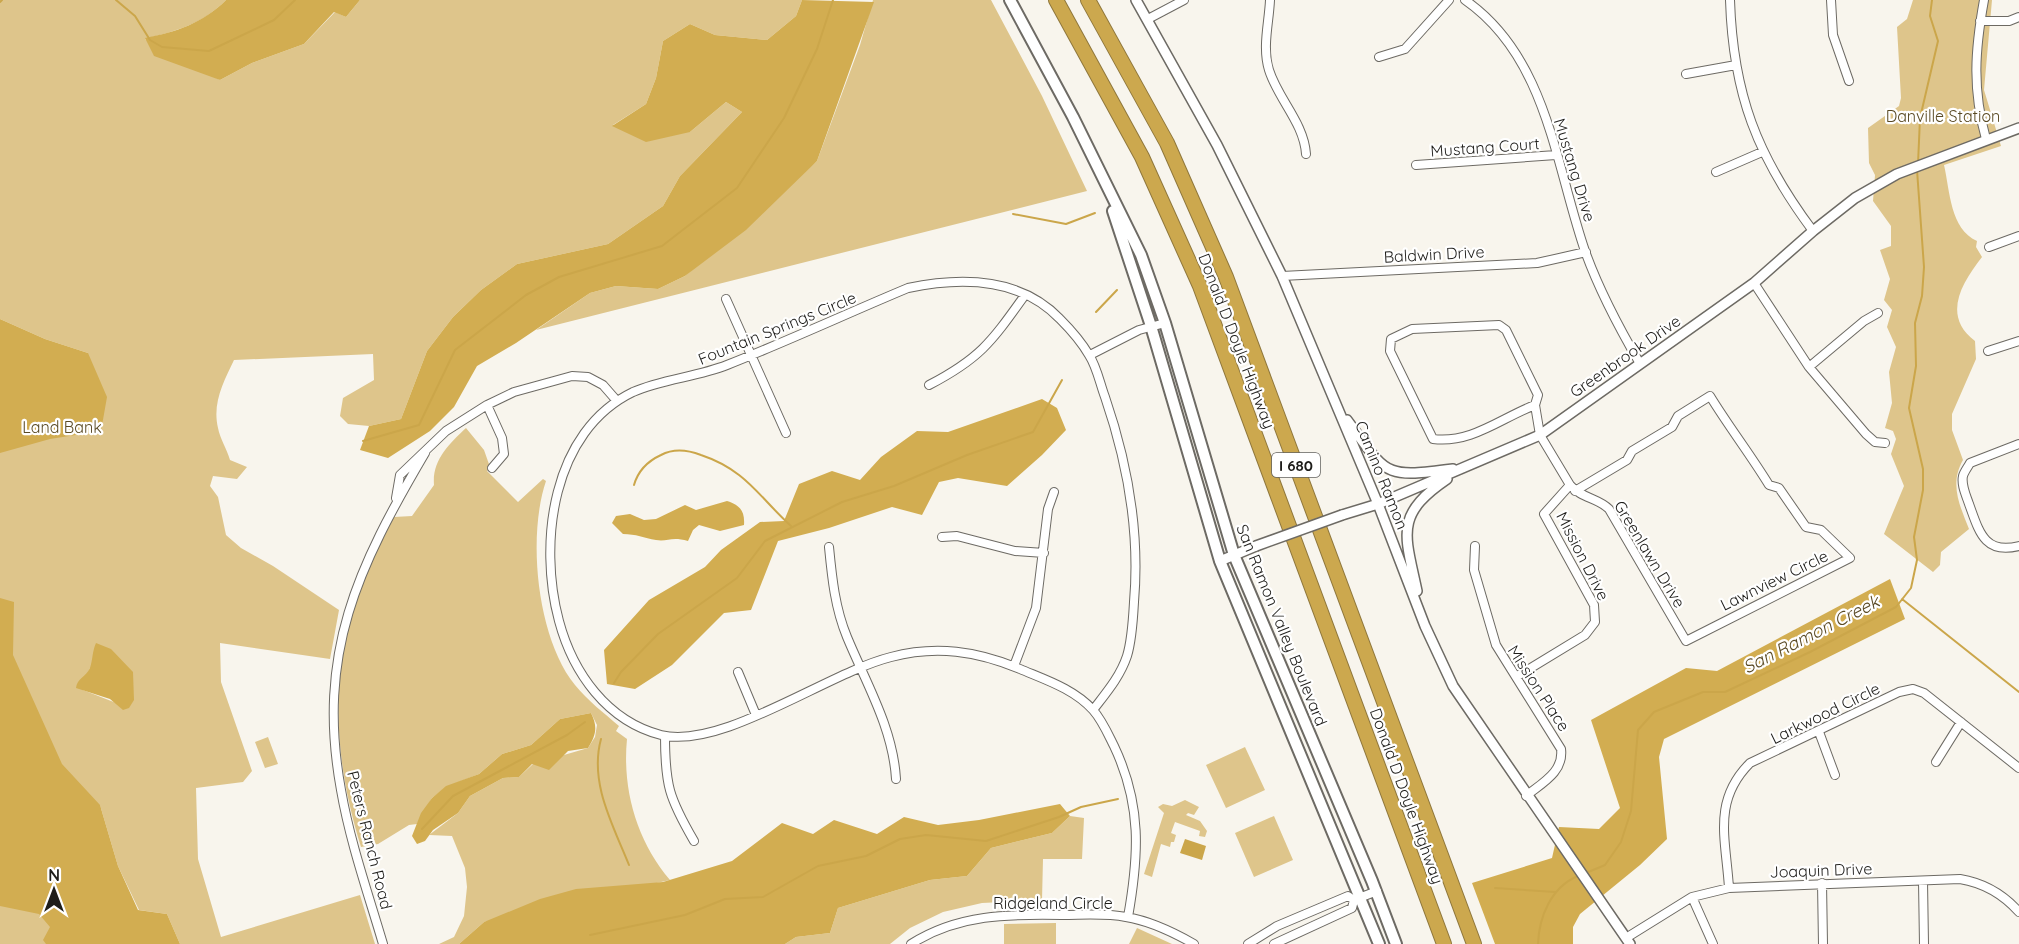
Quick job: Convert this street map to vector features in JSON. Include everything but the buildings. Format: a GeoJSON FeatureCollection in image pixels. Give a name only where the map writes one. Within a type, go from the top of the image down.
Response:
{"type":"FeatureCollection","features":[{"type":"Feature","properties":{"kind":"highway","name":"Donald D Doyle Highway"},"geometry":{"type":"LineString","coordinates":[[1056,0],[1142,157],[1200,286],[1444,944]]}},
{"type":"Feature","properties":{"kind":"highway","name":"Donald D Doyle Highway"},"geometry":{"type":"LineString","coordinates":[[1088,0],[1167,143],[1226,277],[1474,944]]}},
{"type":"Feature","properties":{"kind":"main road","name":"San Ramon Valley Boulevard"},"geometry":{"type":"LineString","coordinates":[[1010,0],[1068,106],[1141,255],[1165,323],[1234,555],[1377,891],[1396,944]]}},
{"type":"Feature","properties":{"kind":"main road","name":"San Ramon Valley Boulevard"},"geometry":{"type":"LineString","coordinates":[[1103,179],[1151,326],[1221,561],[1246,627],[1378,944]]}},
{"type":"Feature","properties":{"kind":"street","name":"Camino Ramon"},"geometry":{"type":"LineString","coordinates":[[1136,0],[1217,145],[1282,276],[1378,504],[1425,626],[1453,686],[1526,796],[1628,941]]}},
{"type":"Feature","properties":{"kind":"street"},"geometry":{"type":"LineString","coordinates":[[1148,19],[1184,0]]}},
{"type":"Feature","properties":{"kind":"street"},"geometry":{"type":"LineString","coordinates":[[1270,0],[1266,38],[1269,70],[1301,132],[1306,154]]}},
{"type":"Feature","properties":{"kind":"street"},"geometry":{"type":"LineString","coordinates":[[1378,57],[1405,49],[1449,0]]}},
{"type":"Feature","properties":{"kind":"street","name":"Mustang Drive"},"geometry":{"type":"LineString","coordinates":[[1465,0],[1482,12],[1504,34],[1523,62],[1538,95],[1586,252],[1610,312],[1640,362]]}},
{"type":"Feature","properties":{"kind":"street"},"geometry":{"type":"LineString","coordinates":[[1730,0],[1736,65],[1746,111],[1762,152],[1785,192],[1812,231]]}},
{"type":"Feature","properties":{"kind":"street"},"geometry":{"type":"LineString","coordinates":[[1831,0],[1833,35],[1849,81]]}},
{"type":"Feature","properties":{"kind":"street"},"geometry":{"type":"LineString","coordinates":[[1984,0],[1975,77],[1977,106],[1986,139]]}},
{"type":"Feature","properties":{"kind":"street"},"geometry":{"type":"LineString","coordinates":[[1980,21],[2009,21],[2019,17]]}},
{"type":"Feature","properties":{"kind":"street"},"geometry":{"type":"LineString","coordinates":[[1686,74],[1736,65]]}},
{"type":"Feature","properties":{"kind":"street","name":"Greenbrook Drive"},"geometry":{"type":"LineString","coordinates":[[1221,561],[1256,546],[1378,504],[1540,435],[1754,283],[1812,231],[1855,198],[1897,174],[2019,128]]}},
{"type":"Feature","properties":{"kind":"street"},"geometry":{"type":"LineString","coordinates":[[1716,172],[1762,152]]}},
{"type":"Feature","properties":{"kind":"street","name":"Mustang Court"},"geometry":{"type":"LineString","coordinates":[[1416,165],[1556,155]]}},
{"type":"Feature","properties":{"kind":"street"},"geometry":{"type":"LineString","coordinates":[[1989,247],[2019,236]]}},
{"type":"Feature","properties":{"kind":"street","name":"Baldwin Drive"},"geometry":{"type":"LineString","coordinates":[[1282,276],[1537,263],[1586,252]]}},
{"type":"Feature","properties":{"kind":"street","name":"Fountain Springs Circle"},"geometry":{"type":"LineString","coordinates":[[1093,710],[1115,682],[1127,656],[1136,585],[1135,528],[1129,483],[1116,428],[1090,355],[1060,319],[1025,295],[1002,285],[969,280],[941,281],[908,288],[709,373],[636,391],[617,401],[598,417],[584,435],[560,482],[553,519],[551,589],[559,624],[571,654],[601,701],[621,717],[665,736],[702,735],[733,726],[860,666],[918,651],[945,650],[971,653],[1014,666],[1064,687],[1093,710],[1123,765],[1138,832],[1136,871],[1128,917]]}},
{"type":"Feature","properties":{"kind":"street"},"geometry":{"type":"LineString","coordinates":[[1754,283],[1809,367],[1866,434],[1875,442],[1885,443]]}},
{"type":"Feature","properties":{"kind":"street"},"geometry":{"type":"LineString","coordinates":[[930,385],[963,368],[990,345],[1025,295]]}},
{"type":"Feature","properties":{"kind":"street"},"geometry":{"type":"LineString","coordinates":[[726,299],[786,433]]}},
{"type":"Feature","properties":{"kind":"street"},"geometry":{"type":"LineString","coordinates":[[1809,367],[1864,321],[1878,313]]}},
{"type":"Feature","properties":{"kind":"street"},"geometry":{"type":"LineString","coordinates":[[1090,355],[1125,336],[1165,323]]}},
{"type":"Feature","properties":{"kind":"street"},"geometry":{"type":"LineString","coordinates":[[1535,405],[1491,428],[1448,441],[1433,440],[1390,351],[1391,339],[1412,329],[1499,325],[1506,330],[1538,395],[1535,405],[1540,435],[1572,488]]}},
{"type":"Feature","properties":{"kind":"street"},"geometry":{"type":"LineString","coordinates":[[1988,351],[2019,341]]}},
{"type":"Feature","properties":{"kind":"street","name":"Peters Ranch Road"},"geometry":{"type":"LineString","coordinates":[[383,944],[341,791],[335,754],[334,707],[341,637],[355,587],[375,540],[396,501],[400,475],[446,431],[487,405],[514,392],[572,376],[588,377],[603,385],[617,401]]}},
{"type":"Feature","properties":{"kind":"street","name":"Lawnview Circle"},"geometry":{"type":"LineString","coordinates":[[1572,488],[1627,460],[1632,451],[1672,427],[1678,416],[1710,396],[1736,438],[1744,444],[1769,485],[1779,488],[1806,527],[1821,530],[1850,558],[1686,641]]}},
{"type":"Feature","properties":{"kind":"street"},"geometry":{"type":"LineString","coordinates":[[487,405],[503,441],[504,454],[492,468]]}},
{"type":"Feature","properties":{"kind":"street"},"geometry":{"type":"LineString","coordinates":[[1339,409],[1367,449],[1387,469],[1397,474],[1464,467]]}},
{"type":"Feature","properties":{"kind":"street"},"geometry":{"type":"LineString","coordinates":[[2019,444],[1970,464],[1964,482],[1979,533],[1988,542],[2002,549],[2019,546]]}},
{"type":"Feature","properties":{"kind":"street"},"geometry":{"type":"LineString","coordinates":[[1425,626],[1407,544],[1410,514],[1435,487],[1464,467]]}},
{"type":"Feature","properties":{"kind":"street","name":"Greenlawn Drive"},"geometry":{"type":"LineString","coordinates":[[1572,488],[1603,502],[1609,509],[1686,641]]}},
{"type":"Feature","properties":{"kind":"street","name":"Mission Drive"},"geometry":{"type":"LineString","coordinates":[[1516,677],[1585,635],[1595,622],[1594,605],[1544,514],[1572,488]]}},
{"type":"Feature","properties":{"kind":"street"},"geometry":{"type":"LineString","coordinates":[[1014,666],[1036,608],[1048,508],[1054,492]]}},
{"type":"Feature","properties":{"kind":"street"},"geometry":{"type":"LineString","coordinates":[[942,537],[957,536],[1015,551],[1044,553]]}},
{"type":"Feature","properties":{"kind":"street","name":"Mission Place"},"geometry":{"type":"LineString","coordinates":[[1475,546],[1474,570],[1496,645],[1559,742],[1562,756],[1554,774],[1526,796]]}},
{"type":"Feature","properties":{"kind":"street"},"geometry":{"type":"LineString","coordinates":[[830,548],[836,606],[880,711],[894,757],[896,779]]}},
{"type":"Feature","properties":{"kind":"street"},"geometry":{"type":"LineString","coordinates":[[738,672],[756,715]]}},
{"type":"Feature","properties":{"kind":"street","name":"Larkwood Circle"},"geometry":{"type":"LineString","coordinates":[[1729,888],[1725,821],[1729,791],[1737,776],[1750,763],[1899,692],[1912,689],[1924,693],[2019,768]]}},
{"type":"Feature","properties":{"kind":"street"},"geometry":{"type":"LineString","coordinates":[[1936,762],[1961,722]]}},
{"type":"Feature","properties":{"kind":"street"},"geometry":{"type":"LineString","coordinates":[[1819,732],[1835,775]]}},
{"type":"Feature","properties":{"kind":"street"},"geometry":{"type":"LineString","coordinates":[[665,736],[666,779],[673,804],[694,841]]}},
{"type":"Feature","properties":{"kind":"street","name":"Joaquin Drive"},"geometry":{"type":"LineString","coordinates":[[1628,941],[1692,897],[1729,888],[1960,879],[1979,883],[1995,892],[2019,912]]}},
{"type":"Feature","properties":{"kind":"street"},"geometry":{"type":"LineString","coordinates":[[1923,881],[1924,944]]}},
{"type":"Feature","properties":{"kind":"street"},"geometry":{"type":"LineString","coordinates":[[1822,883],[1823,944]]}},
{"type":"Feature","properties":{"kind":"street"},"geometry":{"type":"LineString","coordinates":[[1274,944],[1352,908],[1358,899],[1377,891]]}},
{"type":"Feature","properties":{"kind":"street"},"geometry":{"type":"LineString","coordinates":[[1248,944],[1277,926],[1348,896],[1358,899]]}},
{"type":"Feature","properties":{"kind":"street"},"geometry":{"type":"LineString","coordinates":[[1692,897],[1713,944]]}},
{"type":"Feature","properties":{"kind":"street","name":"Ridgeland Circle"},"geometry":{"type":"LineString","coordinates":[[911,944],[942,928],[969,919],[1000,914],[1128,917],[1166,928],[1194,944]]}},
{"type":"Feature","properties":{"kind":"green space","name":"Land Bank"},"geometry":{"type":"Polygon","coordinates":[[[0,0],[226,0],[198,21],[145,39],[220,80],[252,63],[304,44],[335,12],[346,17],[360,0],[802,0],[796,16],[767,40],[715,35],[690,24],[663,41],[656,78],[646,104],[613,125],[690,132],[726,102],[742,112],[680,176],[663,206],[608,244],[517,264],[481,290],[453,317],[427,351],[401,419],[369,426],[348,424],[340,416],[343,398],[374,380],[373,354],[234,360],[226,376],[218,401],[218,428],[230,460],[247,467],[237,479],[213,476],[210,486],[218,497],[226,535],[241,548],[273,566],[339,610],[330,659],[220,643],[221,682],[252,771],[243,782],[196,788],[198,859],[221,937],[360,895],[375,944],[180,944],[167,914],[139,910],[118,866],[100,805],[121,944],[0,944],[0,367],[88,353],[45,339],[0,319],[0,0]],[[90,668],[83,690],[129,708],[90,668]]]}},
{"type":"Feature","properties":{"kind":"green space"},"geometry":{"type":"Polygon","coordinates":[[[226,0],[360,0],[346,17],[334,12],[304,44],[252,63],[220,80],[154,56],[145,38],[168,33],[198,21],[226,0]]]}},
{"type":"Feature","properties":{"kind":"green space"},"geometry":{"type":"Polygon","coordinates":[[[802,0],[874,2],[817,161],[746,230],[685,276],[658,289],[616,286],[590,293],[516,343],[477,366],[454,407],[430,431],[388,458],[360,450],[369,426],[401,419],[427,351],[453,317],[481,290],[517,264],[608,244],[663,206],[680,176],[742,112],[726,102],[690,132],[646,142],[612,126],[646,104],[656,78],[663,41],[690,24],[715,35],[767,40],[796,16],[802,0]]]}},
{"type":"Feature","properties":{"kind":"green space"},"geometry":{"type":"Polygon","coordinates":[[[873,0],[991,0],[1042,96],[1087,191],[536,330],[590,293],[616,286],[658,289],[685,276],[817,161],[860,45],[873,0]]]}},
{"type":"Feature","properties":{"kind":"green space","name":"Danville Station"},"geometry":{"type":"Polygon","coordinates":[[[1913,0],[1992,0],[1984,90],[2001,146],[1944,165],[1956,219],[1961,228],[1977,241],[1976,247],[1982,257],[1967,278],[1958,300],[1959,321],[1975,341],[1976,359],[1952,414],[1952,430],[1963,460],[1957,478],[1957,495],[1969,529],[1941,552],[1940,565],[1933,572],[1884,534],[1904,486],[1891,454],[1896,439],[1893,431],[1885,428],[1892,403],[1889,372],[1896,347],[1887,327],[1892,310],[1884,300],[1890,279],[1880,250],[1891,246],[1891,226],[1873,201],[1875,175],[1869,163],[1868,128],[1899,106],[1901,98],[1897,27],[1907,19],[1913,0]]]}},
{"type":"Feature","properties":{"kind":"green space","name":"Land Bank"},"geometry":{"type":"Polygon","coordinates":[[[0,319],[45,339],[88,353],[107,397],[101,431],[50,439],[0,453],[0,319]]]}},
{"type":"Feature","properties":{"kind":"green space"},"geometry":{"type":"Polygon","coordinates":[[[1042,399],[1057,408],[1066,430],[1007,486],[958,478],[939,482],[922,515],[892,507],[829,528],[778,541],[751,610],[724,613],[672,665],[635,689],[607,684],[604,650],[649,600],[705,567],[721,550],[760,522],[784,521],[799,484],[832,471],[860,480],[881,457],[917,431],[948,432],[1042,399]]]}},
{"type":"Feature","properties":{"kind":"green space"},"geometry":{"type":"Polygon","coordinates":[[[466,428],[484,450],[490,467],[487,471],[518,502],[543,479],[546,481],[540,504],[537,558],[544,615],[552,641],[562,665],[575,685],[619,726],[616,731],[627,739],[627,777],[634,814],[649,849],[670,880],[484,922],[459,944],[439,944],[454,937],[464,916],[467,887],[465,868],[452,836],[429,835],[458,813],[470,796],[503,778],[519,777],[533,764],[588,748],[595,737],[597,725],[591,713],[560,719],[531,745],[502,754],[479,774],[446,787],[432,798],[417,824],[409,825],[378,844],[361,847],[349,803],[342,760],[339,719],[340,678],[346,638],[357,598],[373,558],[394,517],[412,516],[434,485],[436,468],[443,453],[466,428]]]}},
{"type":"Feature","properties":{"kind":"green space"},"geometry":{"type":"Polygon","coordinates":[[[727,501],[741,509],[744,525],[720,531],[699,525],[693,530],[688,541],[656,540],[623,534],[612,523],[616,516],[630,514],[644,520],[656,519],[685,505],[696,510],[727,501]]]}},
{"type":"Feature","properties":{"kind":"green space"},"geometry":{"type":"Polygon","coordinates":[[[1890,579],[1905,619],[1664,739],[1659,757],[1667,839],[1640,865],[1580,914],[1573,927],[1573,944],[1495,944],[1472,883],[1552,858],[1559,827],[1599,829],[1620,808],[1591,720],[1686,668],[1717,671],[1890,579]]]}},
{"type":"Feature","properties":{"kind":"green space"},"geometry":{"type":"Polygon","coordinates":[[[0,598],[14,602],[13,655],[62,764],[100,805],[118,866],[138,910],[167,914],[180,944],[46,944],[43,940],[50,927],[39,914],[0,906],[0,598]]]}},
{"type":"Feature","properties":{"kind":"green space"},"geometry":{"type":"Polygon","coordinates":[[[96,643],[111,649],[133,672],[134,700],[129,708],[123,710],[110,699],[76,688],[78,682],[90,668],[96,643]]]}},
{"type":"Feature","properties":{"kind":"green space"},"geometry":{"type":"Polygon","coordinates":[[[591,713],[595,731],[588,748],[568,751],[549,770],[532,764],[519,777],[503,778],[470,796],[458,813],[433,830],[425,841],[417,844],[412,836],[421,813],[432,798],[446,786],[479,774],[502,754],[531,745],[560,719],[591,713]]]}},
{"type":"Feature","properties":{"kind":"green space"},"geometry":{"type":"Polygon","coordinates":[[[268,737],[278,764],[265,768],[255,742],[268,737]]]}},
{"type":"Feature","properties":{"kind":"green space"},"geometry":{"type":"Polygon","coordinates":[[[1245,747],[1265,790],[1226,808],[1206,765],[1245,747]]]}},
{"type":"Feature","properties":{"kind":"green space"},"geometry":{"type":"Polygon","coordinates":[[[1185,800],[1199,807],[1194,815],[1188,813],[1186,815],[1200,821],[1207,831],[1205,837],[1199,836],[1200,831],[1175,822],[1171,833],[1176,835],[1174,842],[1171,842],[1170,847],[1161,844],[1152,877],[1144,874],[1164,813],[1158,807],[1163,804],[1172,806],[1185,800]]]}},
{"type":"Feature","properties":{"kind":"green space"},"geometry":{"type":"Polygon","coordinates":[[[1060,804],[1070,816],[1052,833],[991,848],[967,876],[930,880],[838,908],[830,933],[796,937],[785,944],[459,944],[484,922],[540,899],[576,889],[663,882],[732,861],[782,823],[813,834],[834,820],[877,834],[904,817],[938,825],[979,820],[1060,804]]]}},
{"type":"Feature","properties":{"kind":"green space"},"geometry":{"type":"Polygon","coordinates":[[[1070,816],[1084,818],[1082,859],[1043,859],[1042,900],[982,903],[943,912],[910,928],[890,944],[785,944],[796,937],[830,933],[838,908],[930,880],[967,876],[991,848],[1052,833],[1070,816]]]}},
{"type":"Feature","properties":{"kind":"green space"},"geometry":{"type":"Polygon","coordinates":[[[1274,816],[1293,860],[1254,877],[1235,833],[1274,816]]]}},
{"type":"Feature","properties":{"kind":"green space"},"geometry":{"type":"Polygon","coordinates":[[[1056,923],[1056,944],[1004,944],[1004,924],[1056,923]]]}},
{"type":"Feature","properties":{"kind":"green space"},"geometry":{"type":"Polygon","coordinates":[[[1137,928],[1172,944],[1129,944],[1137,928]]]}},
{"type":"Feature","properties":{"kind":"shaded area"},"geometry":{"type":"Polygon","coordinates":[[[1185,839],[1206,846],[1202,860],[1180,853],[1185,839]]]}},
{"type":"Feature","properties":{"kind":"waterway"},"geometry":{"type":"LineString","coordinates":[[116,0],[135,16],[150,40],[162,47],[209,51],[274,20],[295,0]]}},
{"type":"Feature","properties":{"kind":"waterway"},"geometry":{"type":"LineString","coordinates":[[363,441],[419,425],[455,350],[526,295],[559,277],[662,246],[737,188],[784,118],[817,49],[833,0]]}},
{"type":"Feature","properties":{"kind":"waterway","name":"San Ramon Creek"},"geometry":{"type":"LineString","coordinates":[[1918,164],[1920,118],[1938,41],[1930,16],[1932,0]]}},
{"type":"Feature","properties":{"kind":"waterway","name":"San Ramon Creek"},"geometry":{"type":"LineString","coordinates":[[1586,873],[1605,865],[1621,842],[1631,811],[1638,730],[1654,712],[1703,692],[1725,692],[1810,652],[1896,607],[1911,588],[1917,560],[1914,537],[1923,490],[1923,469],[1909,408],[1916,366],[1915,323],[1922,296],[1924,267],[1917,170]]}},
{"type":"Feature","properties":{"kind":"waterway"},"geometry":{"type":"LineString","coordinates":[[1013,214],[1066,224],[1095,213]]}},
{"type":"Feature","properties":{"kind":"waterway"},"geometry":{"type":"LineString","coordinates":[[1096,312],[1117,290]]}},
{"type":"Feature","properties":{"kind":"waterway"},"geometry":{"type":"LineString","coordinates":[[614,683],[621,672],[658,634],[737,578],[765,541],[842,502],[894,486],[967,455],[1033,432],[1062,380]]}},
{"type":"Feature","properties":{"kind":"waterway"},"geometry":{"type":"LineString","coordinates":[[634,485],[641,471],[656,457],[671,451],[691,452],[716,461],[741,476],[791,526]]}},
{"type":"Feature","properties":{"kind":"waterway"},"geometry":{"type":"LineString","coordinates":[[1902,599],[2019,692]]}},
{"type":"Feature","properties":{"kind":"waterway"},"geometry":{"type":"LineString","coordinates":[[422,829],[453,796],[567,735],[585,722]]}},
{"type":"Feature","properties":{"kind":"waterway"},"geometry":{"type":"LineString","coordinates":[[601,739],[598,755],[600,788],[629,865]]}},
{"type":"Feature","properties":{"kind":"waterway"},"geometry":{"type":"LineString","coordinates":[[590,935],[685,915],[725,899],[763,897],[818,866],[866,856],[900,839],[926,835],[986,841],[1059,817],[1081,807],[1118,799]]}},
{"type":"Feature","properties":{"kind":"waterway","name":"San Ramon Creek"},"geometry":{"type":"LineString","coordinates":[[1538,944],[1541,924],[1548,904],[1561,887],[1578,876]]}},
{"type":"Feature","properties":{"kind":"waterway"},"geometry":{"type":"LineString","coordinates":[[1495,888],[1555,892]]}}]}
